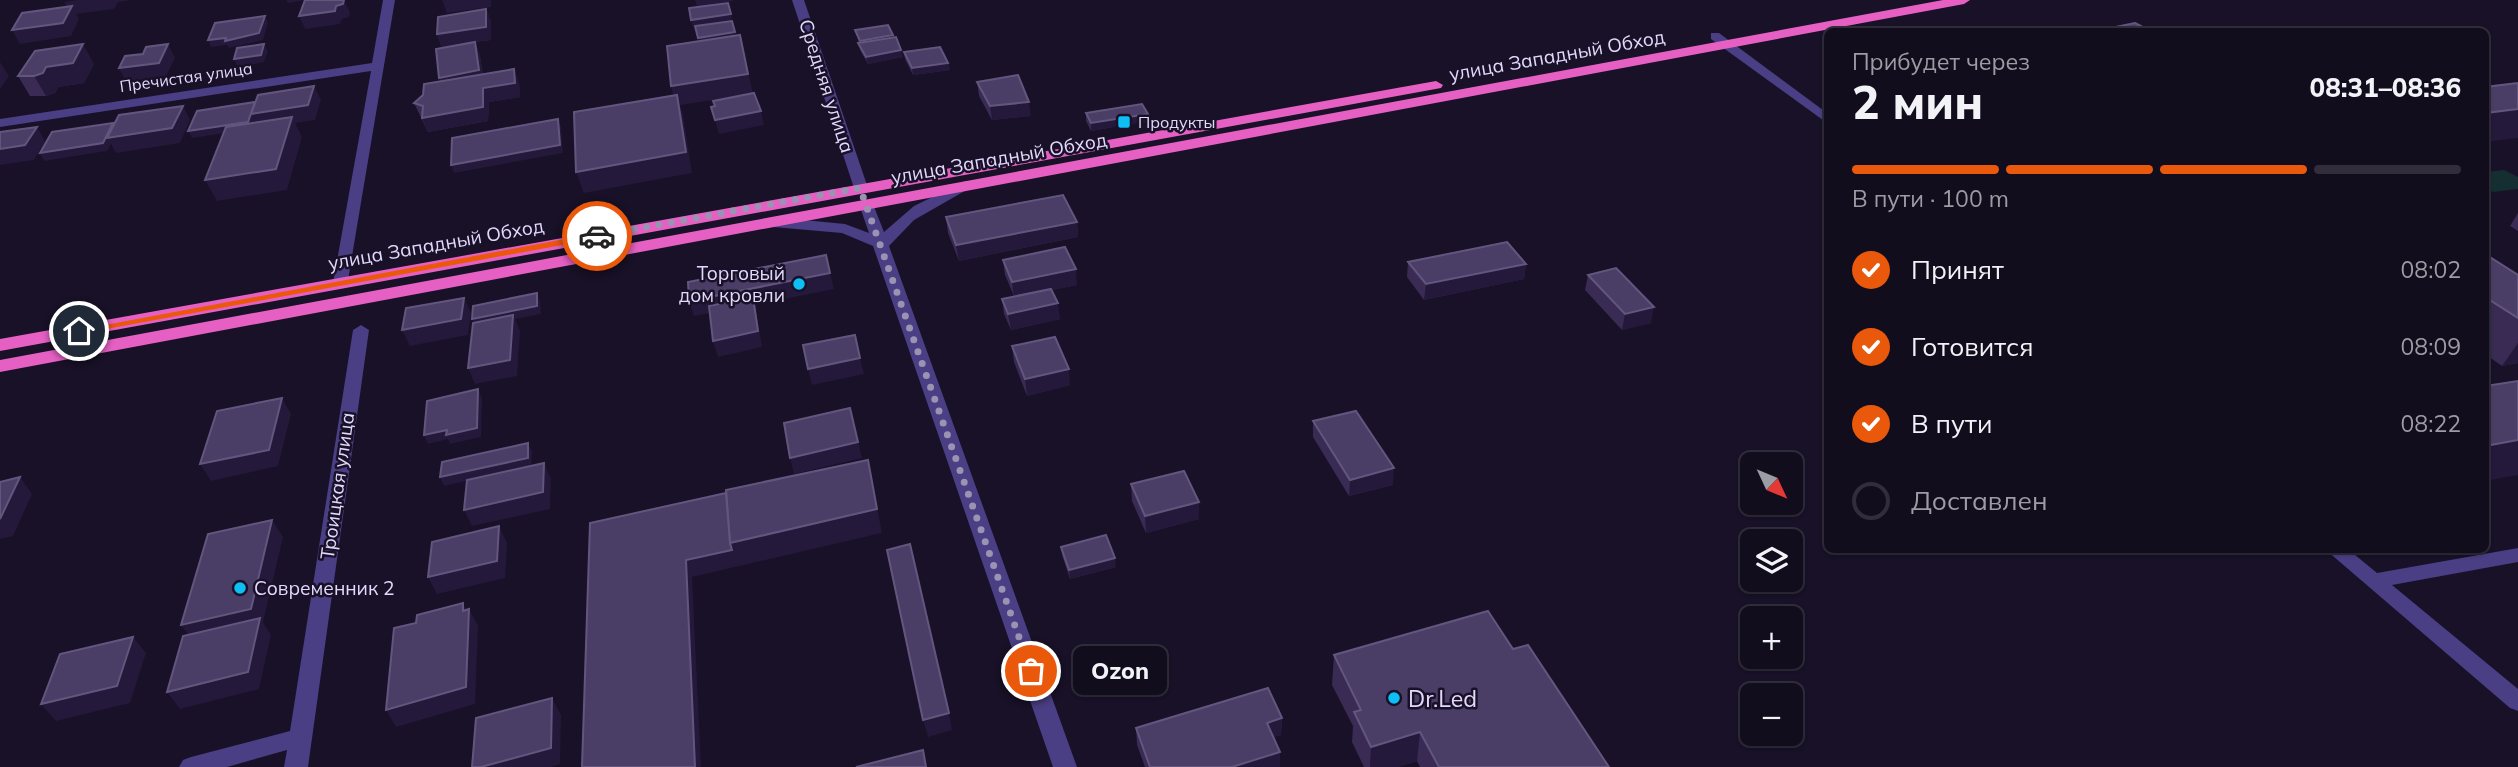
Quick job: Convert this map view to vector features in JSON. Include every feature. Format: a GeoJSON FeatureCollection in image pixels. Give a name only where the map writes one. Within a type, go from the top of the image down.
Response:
{"type":"FeatureCollection","features":[{"type":"Feature","properties":{"kind":"highway","name":"улица Западный Обход"},"geometry":{"type":"LineString","coordinates":[[0,345],[341,283],[863,196],[1913,0]]}},
{"type":"Feature","properties":{"kind":"highway","name":"улица Западный Обход"},"geometry":{"type":"LineString","coordinates":[[0,366],[771,222],[863,196],[965,185],[1965,0]]}},
{"type":"Feature","properties":{"kind":"street"},"geometry":{"type":"LineString","coordinates":[[341,283],[389,0]]}},
{"type":"Feature","properties":{"kind":"street","name":"Средняя улица"},"geometry":{"type":"LineString","coordinates":[[798,0],[863,196],[1065,767]]}},
{"type":"Feature","properties":{"kind":"street"},"geometry":{"type":"LineString","coordinates":[[1715,36],[1824,116]]}},
{"type":"Feature","properties":{"kind":"street","name":"Пречистая улица"},"geometry":{"type":"LineString","coordinates":[[0,123],[377,66]]}},
{"type":"Feature","properties":{"kind":"street"},"geometry":{"type":"LineString","coordinates":[[771,222],[832,226],[881,244],[915,211],[965,185]]}},
{"type":"Feature","properties":{"kind":"street","name":"Троицкая улица"},"geometry":{"type":"LineString","coordinates":[[296,767],[361,330]]}},
{"type":"Feature","properties":{"kind":"street"},"geometry":{"type":"LineString","coordinates":[[2340,553],[2518,702]]}},
{"type":"Feature","properties":{"kind":"street"},"geometry":{"type":"LineString","coordinates":[[2374,581],[2518,555]]}},
{"type":"Feature","properties":{"kind":"street"},"geometry":{"type":"LineString","coordinates":[[191,767],[301,737]]}},
{"type":"Feature","properties":{"kind":"green space"},"geometry":{"type":"Polygon","coordinates":[[[2504,170],[2518,177],[2518,189],[2493,192],[2489,190],[2489,172],[2504,170]]]}},
{"type":"Feature","properties":{"kind":"building"},"geometry":{"type":"Polygon","coordinates":[[[305,0],[344,0],[343,4],[336,6],[335,11],[299,16],[305,0]]]}},
{"type":"Feature","properties":{"kind":"building"},"geometry":{"type":"Polygon","coordinates":[[[728,3],[731,14],[691,20],[689,8],[728,3]]]}},
{"type":"Feature","properties":{"kind":"building"},"geometry":{"type":"Polygon","coordinates":[[[72,6],[63,23],[12,30],[22,13],[72,6]]]}},
{"type":"Feature","properties":{"kind":"building"},"geometry":{"type":"Polygon","coordinates":[[[486,9],[486,27],[437,34],[438,17],[486,9]]]}},
{"type":"Feature","properties":{"kind":"building"},"geometry":{"type":"Polygon","coordinates":[[[265,16],[259,33],[225,41],[226,38],[208,40],[215,23],[265,16]]]}},
{"type":"Feature","properties":{"kind":"building"},"geometry":{"type":"Polygon","coordinates":[[[732,21],[735,32],[698,38],[695,26],[732,21]]]}},
{"type":"Feature","properties":{"kind":"building"},"geometry":{"type":"Polygon","coordinates":[[[2135,23],[2144,28],[2111,28],[2135,23]]]}},
{"type":"Feature","properties":{"kind":"building"},"geometry":{"type":"Polygon","coordinates":[[[888,25],[893,35],[860,41],[855,30],[888,25]]]}},
{"type":"Feature","properties":{"kind":"building"},"geometry":{"type":"Polygon","coordinates":[[[740,35],[748,74],[671,86],[667,46],[740,35]]]}},
{"type":"Feature","properties":{"kind":"building"},"geometry":{"type":"Polygon","coordinates":[[[896,37],[901,50],[866,57],[858,43],[896,37]]]}},
{"type":"Feature","properties":{"kind":"building"},"geometry":{"type":"Polygon","coordinates":[[[475,42],[479,70],[439,78],[436,49],[475,42]]]}},
{"type":"Feature","properties":{"kind":"building"},"geometry":{"type":"Polygon","coordinates":[[[83,44],[73,63],[46,67],[43,73],[34,76],[18,76],[35,51],[83,44]]]}},
{"type":"Feature","properties":{"kind":"building"},"geometry":{"type":"Polygon","coordinates":[[[168,44],[159,63],[119,68],[125,56],[143,54],[146,47],[168,44]]]}},
{"type":"Feature","properties":{"kind":"building"},"geometry":{"type":"Polygon","coordinates":[[[264,44],[261,55],[234,59],[237,48],[264,44]]]}},
{"type":"Feature","properties":{"kind":"building"},"geometry":{"type":"Polygon","coordinates":[[[940,47],[948,63],[912,68],[904,52],[940,47]]]}},
{"type":"Feature","properties":{"kind":"building"},"geometry":{"type":"Polygon","coordinates":[[[514,69],[515,83],[483,88],[483,107],[422,118],[423,106],[414,103],[423,95],[424,84],[514,69]]]}},
{"type":"Feature","properties":{"kind":"building"},"geometry":{"type":"Polygon","coordinates":[[[1018,75],[1029,102],[990,106],[977,82],[1018,75]]]}},
{"type":"Feature","properties":{"kind":"building"},"geometry":{"type":"Polygon","coordinates":[[[2518,83],[2518,109],[2489,113],[2489,87],[2518,83]]]}},
{"type":"Feature","properties":{"kind":"building"},"geometry":{"type":"Polygon","coordinates":[[[314,86],[308,105],[251,114],[258,95],[314,86]]]}},
{"type":"Feature","properties":{"kind":"building"},"geometry":{"type":"Polygon","coordinates":[[[754,93],[761,111],[715,120],[711,107],[715,106],[713,101],[754,93]]]}},
{"type":"Feature","properties":{"kind":"building"},"geometry":{"type":"Polygon","coordinates":[[[677,95],[686,152],[576,172],[574,112],[677,95]]]}},
{"type":"Feature","properties":{"kind":"building"},"geometry":{"type":"Polygon","coordinates":[[[255,102],[248,122],[188,131],[197,111],[255,102]]]}},
{"type":"Feature","properties":{"kind":"building"},"geometry":{"type":"Polygon","coordinates":[[[1142,104],[1148,114],[1091,123],[1086,113],[1142,104]]]}},
{"type":"Feature","properties":{"kind":"building"},"geometry":{"type":"Polygon","coordinates":[[[183,106],[172,128],[107,138],[119,115],[183,106]]]}},
{"type":"Feature","properties":{"kind":"building"},"geometry":{"type":"Polygon","coordinates":[[[292,117],[276,169],[205,180],[226,127],[292,117]]]}},
{"type":"Feature","properties":{"kind":"building"},"geometry":{"type":"Polygon","coordinates":[[[558,119],[560,145],[451,165],[452,138],[558,119]]]}},
{"type":"Feature","properties":{"kind":"building"},"geometry":{"type":"Polygon","coordinates":[[[113,123],[103,143],[40,153],[52,132],[113,123]]]}},
{"type":"Feature","properties":{"kind":"building"},"geometry":{"type":"Polygon","coordinates":[[[37,127],[25,145],[0,149],[0,132],[37,127]]]}},
{"type":"Feature","properties":{"kind":"building"},"geometry":{"type":"Polygon","coordinates":[[[1063,195],[1077,222],[956,245],[946,217],[1063,195]]]}},
{"type":"Feature","properties":{"kind":"building"},"geometry":{"type":"Polygon","coordinates":[[[1507,242],[1526,264],[1426,284],[1408,262],[1507,242]]]}},
{"type":"Feature","properties":{"kind":"building"},"geometry":{"type":"Polygon","coordinates":[[[1065,247],[1076,269],[1012,282],[1003,260],[1065,247]]]}},
{"type":"Feature","properties":{"kind":"building"},"geometry":{"type":"Polygon","coordinates":[[[826,255],[830,273],[689,301],[688,282],[826,255]]]}},
{"type":"Feature","properties":{"kind":"building"},"geometry":{"type":"Polygon","coordinates":[[[2489,257],[2518,275],[2518,318],[2489,300],[2489,257]]]}},
{"type":"Feature","properties":{"kind":"building"},"geometry":{"type":"Polygon","coordinates":[[[1616,268],[1654,307],[1625,314],[1588,275],[1616,268]]]}},
{"type":"Feature","properties":{"kind":"building"},"geometry":{"type":"Polygon","coordinates":[[[1051,289],[1058,303],[1008,314],[1002,299],[1051,289]]]}},
{"type":"Feature","properties":{"kind":"building"},"geometry":{"type":"Polygon","coordinates":[[[537,293],[537,306],[472,319],[473,306],[537,293]]]}},
{"type":"Feature","properties":{"kind":"building"},"geometry":{"type":"Polygon","coordinates":[[[753,297],[758,331],[713,341],[709,306],[753,297]]]}},
{"type":"Feature","properties":{"kind":"building"},"geometry":{"type":"Polygon","coordinates":[[[464,298],[461,319],[402,330],[406,308],[464,298]]]}},
{"type":"Feature","properties":{"kind":"building"},"geometry":{"type":"Polygon","coordinates":[[[513,315],[510,360],[468,368],[473,323],[513,315]]]}},
{"type":"Feature","properties":{"kind":"building"},"geometry":{"type":"Polygon","coordinates":[[[855,335],[860,358],[808,369],[803,345],[855,335]]]}},
{"type":"Feature","properties":{"kind":"building"},"geometry":{"type":"Polygon","coordinates":[[[1055,337],[1069,369],[1025,379],[1012,346],[1055,337]]]}},
{"type":"Feature","properties":{"kind":"building"},"geometry":{"type":"Polygon","coordinates":[[[2518,381],[2518,440],[2489,445],[2489,385],[2518,381]]]}},
{"type":"Feature","properties":{"kind":"building"},"geometry":{"type":"Polygon","coordinates":[[[478,389],[477,428],[446,435],[447,430],[424,435],[427,401],[478,389]]]}},
{"type":"Feature","properties":{"kind":"building"},"geometry":{"type":"Polygon","coordinates":[[[282,398],[269,450],[200,464],[217,411],[282,398]]]}},
{"type":"Feature","properties":{"kind":"building"},"geometry":{"type":"Polygon","coordinates":[[[850,408],[858,442],[790,458],[784,423],[850,408]]]}},
{"type":"Feature","properties":{"kind":"building"},"geometry":{"type":"Polygon","coordinates":[[[1356,411],[1394,468],[1350,480],[1313,421],[1356,411]]]}},
{"type":"Feature","properties":{"kind":"building"},"geometry":{"type":"Polygon","coordinates":[[[528,443],[528,458],[440,477],[442,462],[528,443]]]}},
{"type":"Feature","properties":{"kind":"building"},"geometry":{"type":"Polygon","coordinates":[[[868,460],[877,509],[730,543],[726,490],[868,460]]]}},
{"type":"Feature","properties":{"kind":"building"},"geometry":{"type":"Polygon","coordinates":[[[544,463],[543,492],[464,510],[467,480],[544,463]]]}},
{"type":"Feature","properties":{"kind":"building"},"geometry":{"type":"Polygon","coordinates":[[[1184,471],[1199,502],[1145,516],[1131,484],[1184,471]]]}},
{"type":"Feature","properties":{"kind":"building"},"geometry":{"type":"Polygon","coordinates":[[[20,477],[0,519],[0,482],[20,477]]]}},
{"type":"Feature","properties":{"kind":"building"},"geometry":{"type":"Polygon","coordinates":[[[726,493],[732,550],[686,560],[695,767],[582,767],[590,523],[726,493]]]}},
{"type":"Feature","properties":{"kind":"building"},"geometry":{"type":"Polygon","coordinates":[[[272,520],[251,609],[181,625],[208,534],[272,520]]]}},
{"type":"Feature","properties":{"kind":"building"},"geometry":{"type":"Polygon","coordinates":[[[499,526],[497,561],[428,577],[432,542],[499,526]]]}},
{"type":"Feature","properties":{"kind":"building"},"geometry":{"type":"Polygon","coordinates":[[[1106,535],[1115,558],[1069,570],[1061,547],[1106,535]]]}},
{"type":"Feature","properties":{"kind":"building"},"geometry":{"type":"Polygon","coordinates":[[[910,544],[949,713],[923,720],[887,550],[910,544]]]}},
{"type":"Feature","properties":{"kind":"building"},"geometry":{"type":"Polygon","coordinates":[[[463,603],[463,611],[469,609],[466,687],[386,710],[394,628],[416,623],[417,615],[463,603]]]}},
{"type":"Feature","properties":{"kind":"building"},"geometry":{"type":"Polygon","coordinates":[[[1488,611],[1513,649],[1528,645],[1609,767],[1439,767],[1420,732],[1371,747],[1354,712],[1361,710],[1334,655],[1488,611]]]}},
{"type":"Feature","properties":{"kind":"building"},"geometry":{"type":"Polygon","coordinates":[[[260,618],[248,672],[167,692],[183,636],[260,618]]]}},
{"type":"Feature","properties":{"kind":"building"},"geometry":{"type":"Polygon","coordinates":[[[133,637],[117,686],[41,704],[60,654],[133,637]]]}},
{"type":"Feature","properties":{"kind":"building"},"geometry":{"type":"Polygon","coordinates":[[[1268,688],[1282,718],[1267,723],[1280,752],[1232,767],[1150,767],[1136,728],[1268,688]]]}},
{"type":"Feature","properties":{"kind":"building"},"geometry":{"type":"Polygon","coordinates":[[[552,698],[551,748],[481,767],[472,767],[476,718],[552,698]]]}},
{"type":"Feature","properties":{"kind":"building"},"geometry":{"type":"Polygon","coordinates":[[[923,750],[926,767],[856,767],[923,750]]]}},
{"type":"Feature","properties":{"kind":"way so far"},"geometry":{"type":"LineString","coordinates":[[597,236],[860,188],[1031,671]]}},
{"type":"Feature","properties":{"kind":"place","name":"Продукты"},"geometry":{"type":"Point","coordinates":[1124,122]}},
{"type":"Feature","properties":{"kind":"place","name":"Торговый дом кровли"},"geometry":{"type":"Point","coordinates":[799,284]}},
{"type":"Feature","properties":{"kind":"place","name":"Современник 2"},"geometry":{"type":"Point","coordinates":[240,588]}},
{"type":"Feature","properties":{"kind":"place","name":"Ozon"},"geometry":{"type":"Point","coordinates":[1031,671]}},
{"type":"Feature","properties":{"kind":"place","name":"Dr.Led"},"geometry":{"type":"Point","coordinates":[1394,698]}},
{"type":"Feature","properties":{"kind":"route"},"geometry":{"type":"LineString","coordinates":[[79,331],[597,236]]}}]}
